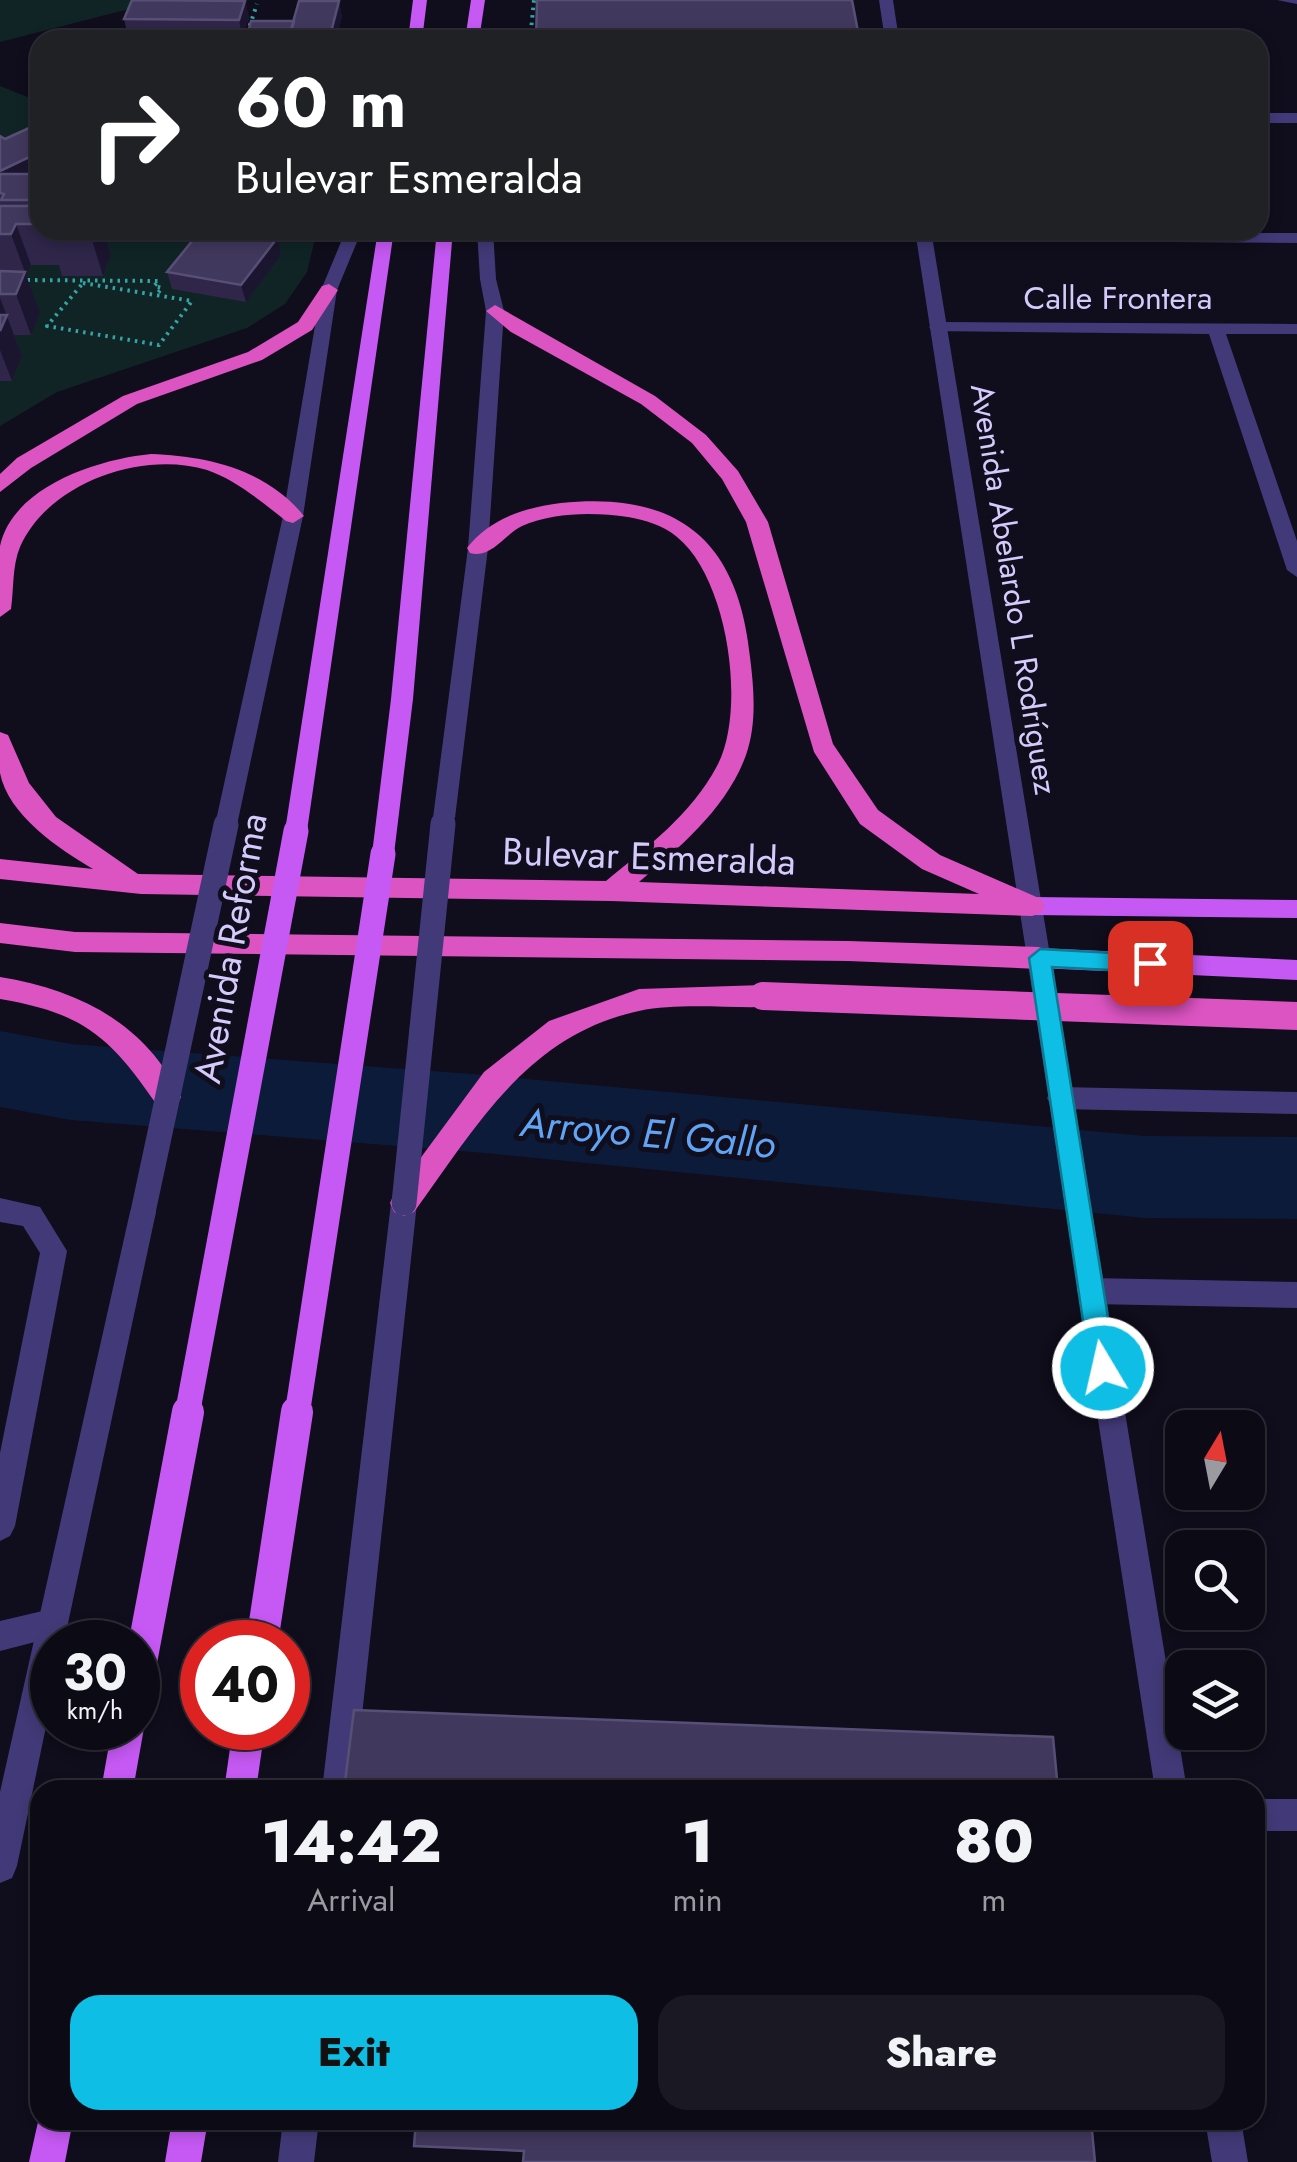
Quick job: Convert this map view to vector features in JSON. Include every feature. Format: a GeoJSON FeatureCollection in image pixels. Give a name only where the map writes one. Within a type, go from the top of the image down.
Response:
{"type":"FeatureCollection","features":[{"type":"Feature","properties":{"kind":"highway"},"geometry":{"type":"LineString","coordinates":[[0,486],[24,463],[130,400],[255,356],[305,326],[328,290]]}},
{"type":"Feature","properties":{"kind":"highway"},"geometry":{"type":"LineString","coordinates":[[495,311],[518,328],[648,400],[700,439],[731,476],[757,522],[822,746],[869,818],[931,862],[1032,906]]}},
{"type":"Feature","properties":{"kind":"highway"},"geometry":{"type":"LineString","coordinates":[[0,609],[8,550],[28,515],[54,490],[106,466],[153,458],[211,464],[256,487],[293,516]]}},
{"type":"Feature","properties":{"kind":"highway"},"geometry":{"type":"LineString","coordinates":[[478,548],[512,522],[525,518],[566,509],[632,510],[681,528],[704,551],[738,627],[743,718],[732,762],[698,816],[611,891]]}},
{"type":"Feature","properties":{"kind":"highway"},"geometry":{"type":"LineString","coordinates":[[0,741],[8,774],[40,819],[86,855],[141,884]]}},
{"type":"Feature","properties":{"kind":"highway","name":"Bulevar Esmeralda"},"geometry":{"type":"LineString","coordinates":[[0,869],[141,884],[611,891],[1032,906]]}},
{"type":"Feature","properties":{"kind":"highway"},"geometry":{"type":"LineString","coordinates":[[0,933],[75,942],[848,951],[1040,958]]}},
{"type":"Feature","properties":{"kind":"highway"},"geometry":{"type":"LineString","coordinates":[[0,988],[23,991],[76,1010],[125,1040],[167,1097]]}},
{"type":"Feature","properties":{"kind":"highway"},"geometry":{"type":"LineString","coordinates":[[404,1202],[494,1080],[558,1029],[639,1000],[763,996],[1297,1016]]}},
{"type":"Feature","properties":{"kind":"main road"},"geometry":{"type":"LineString","coordinates":[[416,30],[420,0]]}},
{"type":"Feature","properties":{"kind":"main road"},"geometry":{"type":"LineString","coordinates":[[474,30],[478,0]]}},
{"type":"Feature","properties":{"kind":"main road","name":"Avenida Reforma"},"geometry":{"type":"LineString","coordinates":[[149,1620],[296,831],[385,240]]}},
{"type":"Feature","properties":{"kind":"main road"},"geometry":{"type":"LineString","coordinates":[[265,1620],[382,854],[402,699],[445,240]]}},
{"type":"Feature","properties":{"kind":"main road","name":"Bulevar Esmeralda"},"geometry":{"type":"LineString","coordinates":[[1032,906],[1297,909]]}},
{"type":"Feature","properties":{"kind":"main road"},"geometry":{"type":"LineString","coordinates":[[1040,958],[1297,970]]}},
{"type":"Feature","properties":{"kind":"main road"},"geometry":{"type":"LineString","coordinates":[[118,1780],[124,1750]]}},
{"type":"Feature","properties":{"kind":"main road"},"geometry":{"type":"LineString","coordinates":[[242,1780],[246,1750]]}},
{"type":"Feature","properties":{"kind":"main road"},"geometry":{"type":"LineString","coordinates":[[47,2162],[53,2130]]}},
{"type":"Feature","properties":{"kind":"main road"},"geometry":{"type":"LineString","coordinates":[[183,2162],[188,2130]]}},
{"type":"Feature","properties":{"kind":"street"},"geometry":{"type":"LineString","coordinates":[[886,0],[890,30]]}},
{"type":"Feature","properties":{"kind":"street"},"geometry":{"type":"LineString","coordinates":[[1284,0],[1297,0]]}},
{"type":"Feature","properties":{"kind":"street"},"geometry":{"type":"LineString","coordinates":[[1268,118],[1297,118]]}},
{"type":"Feature","properties":{"kind":"street"},"geometry":{"type":"LineString","coordinates":[[1268,238],[1297,238]]}},
{"type":"Feature","properties":{"kind":"street"},"geometry":{"type":"LineString","coordinates":[[52,1620],[293,516],[328,290],[350,240]]}},
{"type":"Feature","properties":{"kind":"street"},"geometry":{"type":"LineString","coordinates":[[339,1780],[444,818],[478,548],[495,311],[486,240]]}},
{"type":"Feature","properties":{"kind":"street","name":"Avenida Abelardo L Rodríguez"},"geometry":{"type":"LineString","coordinates":[[924,240],[1168,1780]]}},
{"type":"Feature","properties":{"kind":"street","name":"Calle Frontera"},"geometry":{"type":"LineString","coordinates":[[938,327],[1297,329]]}},
{"type":"Feature","properties":{"kind":"street"},"geometry":{"type":"LineString","coordinates":[[1216,329],[1297,570]]}},
{"type":"Feature","properties":{"kind":"street"},"geometry":{"type":"LineString","coordinates":[[1060,1098],[1297,1103]]}},
{"type":"Feature","properties":{"kind":"street"},"geometry":{"type":"LineString","coordinates":[[0,1210],[31,1215],[54,1251],[0,1526]]}},
{"type":"Feature","properties":{"kind":"street"},"geometry":{"type":"LineString","coordinates":[[1091,1289],[1297,1295]]}},
{"type":"Feature","properties":{"kind":"street"},"geometry":{"type":"LineString","coordinates":[[0,1636],[30,1629]]}},
{"type":"Feature","properties":{"kind":"street"},"geometry":{"type":"LineString","coordinates":[[0,1866],[8,1784],[30,1702]]}},
{"type":"Feature","properties":{"kind":"street"},"geometry":{"type":"LineString","coordinates":[[1265,1815],[1297,1815]]}},
{"type":"Feature","properties":{"kind":"street"},"geometry":{"type":"LineString","coordinates":[[296,2162],[300,2130]]}},
{"type":"Feature","properties":{"kind":"street"},"geometry":{"type":"LineString","coordinates":[[1225,2130],[1230,2162]]}},
{"type":"Feature","properties":{"kind":"path"},"geometry":{"type":"LineString","coordinates":[[531,30],[534,0]]}},
{"type":"Feature","properties":{"kind":"path"},"geometry":{"type":"LineString","coordinates":[[248,30],[257,4]]}},
{"type":"Feature","properties":{"kind":"path"},"geometry":{"type":"LineString","coordinates":[[17,280],[159,280],[154,286],[162,288],[156,295]]}},
{"type":"Feature","properties":{"kind":"path"},"geometry":{"type":"LineString","coordinates":[[84,282],[192,301],[158,345],[47,326],[84,282]]}},
{"type":"Feature","properties":{"kind":"green space"},"geometry":{"type":"Polygon","coordinates":[[[0,0],[133,0],[129,9],[47,30],[30,30],[30,34],[0,42],[0,0]]]}},
{"type":"Feature","properties":{"kind":"green space"},"geometry":{"type":"Polygon","coordinates":[[[0,86],[30,98],[30,145],[0,150],[0,86]]]}},
{"type":"Feature","properties":{"kind":"green space"},"geometry":{"type":"Polygon","coordinates":[[[0,191],[30,220],[30,240],[315,240],[307,272],[285,304],[247,328],[57,392],[0,426],[0,191]]]}},
{"type":"Feature","properties":{"kind":"building"},"geometry":{"type":"Polygon","coordinates":[[[132,0],[245,1],[239,20],[124,19],[132,0]]]}},
{"type":"Feature","properties":{"kind":"building"},"geometry":{"type":"Polygon","coordinates":[[[537,0],[852,0],[858,30],[536,30],[537,0]]]}},
{"type":"Feature","properties":{"kind":"building"},"geometry":{"type":"Polygon","coordinates":[[[299,1],[339,1],[332,30],[291,30],[299,1]]]}},
{"type":"Feature","properties":{"kind":"building"},"geometry":{"type":"Polygon","coordinates":[[[251,21],[294,21],[292,29],[249,29],[251,21]]]}},
{"type":"Feature","properties":{"kind":"building"},"geometry":{"type":"Polygon","coordinates":[[[30,128],[30,157],[0,171],[0,136],[5,139],[30,128]]]}},
{"type":"Feature","properties":{"kind":"building"},"geometry":{"type":"Polygon","coordinates":[[[0,174],[30,174],[30,200],[1,200],[4,194],[0,193],[0,174]]]}},
{"type":"Feature","properties":{"kind":"building"},"geometry":{"type":"Polygon","coordinates":[[[30,202],[30,224],[16,224],[11,234],[0,234],[0,206],[28,206],[30,202]]]}},
{"type":"Feature","properties":{"kind":"building"},"geometry":{"type":"Polygon","coordinates":[[[193,240],[276,240],[241,285],[167,272],[193,240]]]}},
{"type":"Feature","properties":{"kind":"building"},"geometry":{"type":"Polygon","coordinates":[[[0,271],[25,272],[16,294],[0,294],[0,271]]]}},
{"type":"Feature","properties":{"kind":"building"},"geometry":{"type":"Polygon","coordinates":[[[354,1710],[1053,1737],[1057,1780],[345,1780],[354,1710]]]}},
{"type":"Feature","properties":{"kind":"building"},"geometry":{"type":"Polygon","coordinates":[[[415,2130],[1092,2130],[1095,2162],[523,2162],[524,2151],[414,2146],[415,2130]]]}},
{"type":"Feature","properties":{"kind":"waterway","name":"Arroyo El Gallo"},"geometry":{"type":"LineString","coordinates":[[0,1069],[71,1082],[485,1114],[1145,1177],[1297,1178]]}},
{"type":"Feature","properties":{"kind":"route"},"geometry":{"type":"LineString","coordinates":[[1103,1368],[1040,958],[1150,963]]}}]}
